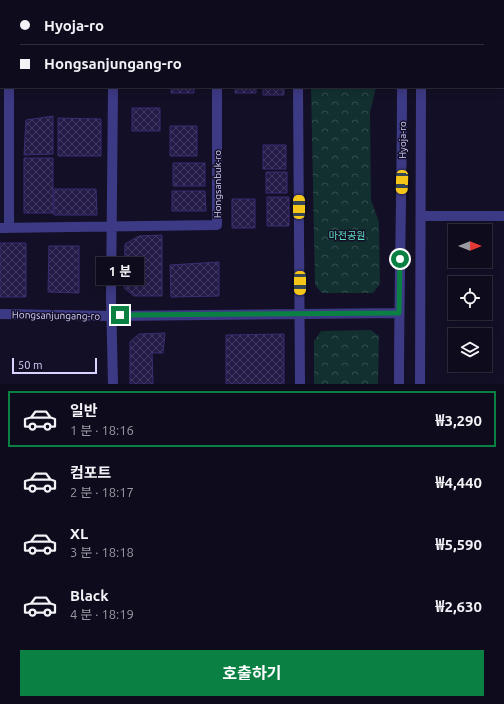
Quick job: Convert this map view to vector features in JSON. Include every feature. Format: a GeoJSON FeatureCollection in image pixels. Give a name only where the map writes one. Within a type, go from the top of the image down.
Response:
{"type":"FeatureCollection","features":[{"type":"Feature","properties":{"kind":"street","name":"Hongsanbuk-ro"},"geometry":{"type":"LineString","coordinates":[[9,88],[4,228],[217,225],[217,88]]}},
{"type":"Feature","properties":{"kind":"street"},"geometry":{"type":"LineString","coordinates":[[112,384],[111,316],[113,88]]}},
{"type":"Feature","properties":{"kind":"street"},"geometry":{"type":"LineString","coordinates":[[298,88],[300,384]]}},
{"type":"Feature","properties":{"kind":"street","name":"Hyoja-ro"},"geometry":{"type":"LineString","coordinates":[[399,384],[402,88]]}},
{"type":"Feature","properties":{"kind":"street","name":"Hyoja-ro"},"geometry":{"type":"LineString","coordinates":[[420,384],[421,88]]}},
{"type":"Feature","properties":{"kind":"street"},"geometry":{"type":"LineString","coordinates":[[421,216],[504,216]]}},
{"type":"Feature","properties":{"kind":"street","name":"Hongsanjungang-ro"},"geometry":{"type":"LineString","coordinates":[[0,314],[111,316],[399,313]]}},
{"type":"Feature","properties":{"kind":"green space","name":"마전공원"},"geometry":{"type":"Polygon","coordinates":[[[311,88],[376,88],[370,112],[371,200],[379,222],[380,284],[373,293],[322,293],[315,285],[311,88]]]}},
{"type":"Feature","properties":{"kind":"green space"},"geometry":{"type":"Polygon","coordinates":[[[371,330],[379,336],[378,384],[314,384],[314,341],[321,331],[371,330]]]}},
{"type":"Feature","properties":{"kind":"building"},"geometry":{"type":"Polygon","coordinates":[[[171,88],[194,88],[194,93],[171,93],[171,88]]]}},
{"type":"Feature","properties":{"kind":"building"},"geometry":{"type":"Polygon","coordinates":[[[235,88],[256,88],[256,93],[235,93],[235,88]]]}},
{"type":"Feature","properties":{"kind":"building"},"geometry":{"type":"Polygon","coordinates":[[[263,88],[284,88],[284,95],[263,95],[263,88]]]}},
{"type":"Feature","properties":{"kind":"building"},"geometry":{"type":"Polygon","coordinates":[[[132,108],[160,108],[160,131],[132,131],[132,108]]]}},
{"type":"Feature","properties":{"kind":"building"},"geometry":{"type":"Polygon","coordinates":[[[53,116],[53,154],[24,155],[26,120],[53,116]]]}},
{"type":"Feature","properties":{"kind":"building"},"geometry":{"type":"Polygon","coordinates":[[[58,118],[101,119],[101,156],[58,156],[58,118]]]}},
{"type":"Feature","properties":{"kind":"building"},"geometry":{"type":"Polygon","coordinates":[[[170,126],[197,126],[197,156],[170,156],[170,126]]]}},
{"type":"Feature","properties":{"kind":"building"},"geometry":{"type":"Polygon","coordinates":[[[263,145],[286,145],[286,169],[263,169],[263,145]]]}},
{"type":"Feature","properties":{"kind":"building"},"geometry":{"type":"Polygon","coordinates":[[[24,158],[53,158],[53,213],[24,213],[24,158]]]}},
{"type":"Feature","properties":{"kind":"building"},"geometry":{"type":"Polygon","coordinates":[[[173,163],[205,163],[205,186],[173,186],[173,163]]]}},
{"type":"Feature","properties":{"kind":"building"},"geometry":{"type":"Polygon","coordinates":[[[266,172],[287,172],[287,193],[266,193],[266,172]]]}},
{"type":"Feature","properties":{"kind":"building"},"geometry":{"type":"Polygon","coordinates":[[[54,189],[96,189],[97,215],[54,215],[54,189]]]}},
{"type":"Feature","properties":{"kind":"building"},"geometry":{"type":"Polygon","coordinates":[[[172,191],[205,191],[206,211],[172,211],[172,191]]]}},
{"type":"Feature","properties":{"kind":"building"},"geometry":{"type":"Polygon","coordinates":[[[267,197],[289,197],[289,226],[267,226],[267,197]]]}},
{"type":"Feature","properties":{"kind":"building"},"geometry":{"type":"Polygon","coordinates":[[[232,199],[255,199],[255,228],[232,228],[232,199]]]}},
{"type":"Feature","properties":{"kind":"building"},"geometry":{"type":"Polygon","coordinates":[[[162,235],[162,296],[134,296],[124,288],[125,244],[139,236],[162,235]]]}},
{"type":"Feature","properties":{"kind":"building"},"geometry":{"type":"Polygon","coordinates":[[[0,243],[26,243],[26,297],[0,297],[0,243]]]}},
{"type":"Feature","properties":{"kind":"building"},"geometry":{"type":"Polygon","coordinates":[[[49,246],[79,246],[79,293],[48,292],[49,246]]]}},
{"type":"Feature","properties":{"kind":"building"},"geometry":{"type":"Polygon","coordinates":[[[219,262],[219,296],[171,297],[170,265],[219,262]]]}},
{"type":"Feature","properties":{"kind":"building"},"geometry":{"type":"Polygon","coordinates":[[[165,333],[163,353],[152,353],[153,384],[130,384],[130,342],[139,334],[165,333]]]}},
{"type":"Feature","properties":{"kind":"building"},"geometry":{"type":"Polygon","coordinates":[[[284,334],[284,384],[226,384],[226,335],[284,334]]]}},
{"type":"Feature","properties":{"kind":"route"},"geometry":{"type":"LineString","coordinates":[[120,315],[399,313],[400,259]]}}]}
